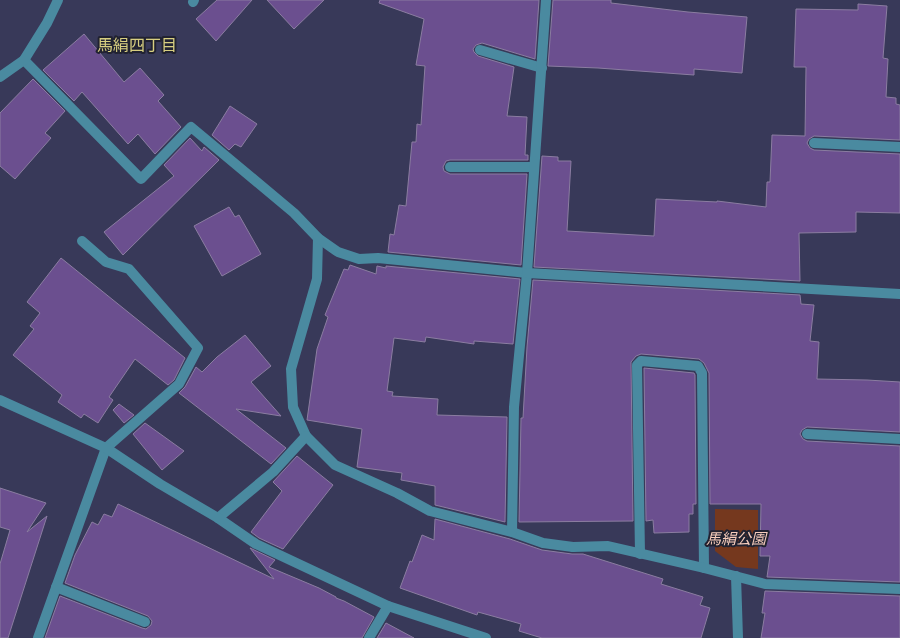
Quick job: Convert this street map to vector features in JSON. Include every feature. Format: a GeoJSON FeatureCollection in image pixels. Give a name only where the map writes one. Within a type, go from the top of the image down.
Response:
{"type":"FeatureCollection","features":[{"type":"Feature","properties":{"kind":"street"},"geometry":{"type":"LineString","coordinates":[[0,77],[24,60],[47,23],[58,0]]}},
{"type":"Feature","properties":{"kind":"street"},"geometry":{"type":"LineString","coordinates":[[512,532],[514,407],[527,273],[546,0]]}},
{"type":"Feature","properties":{"kind":"street"},"geometry":{"type":"LineString","coordinates":[[480,50],[542,68]]}},
{"type":"Feature","properties":{"kind":"street"},"geometry":{"type":"LineString","coordinates":[[24,60],[140,179],[191,128],[294,213],[318,238],[338,252],[359,259],[378,258],[527,273],[900,294]]}},
{"type":"Feature","properties":{"kind":"street"},"geometry":{"type":"LineString","coordinates":[[814,143],[900,147]]}},
{"type":"Feature","properties":{"kind":"street"},"geometry":{"type":"LineString","coordinates":[[450,167],[534,167]]}},
{"type":"Feature","properties":{"kind":"street"},"geometry":{"type":"LineString","coordinates":[[318,238],[317,279],[291,369],[293,407],[306,436],[335,465],[397,493],[430,511],[512,532],[544,543],[572,547],[608,546],[764,584],[900,589]]}},
{"type":"Feature","properties":{"kind":"street"},"geometry":{"type":"LineString","coordinates":[[38,638],[106,448],[179,384],[198,348],[129,270],[106,262],[82,241]]}},
{"type":"Feature","properties":{"kind":"street"},"geometry":{"type":"LineString","coordinates":[[640,554],[637,365],[641,361],[698,366],[702,373],[704,568]]}},
{"type":"Feature","properties":{"kind":"street"},"geometry":{"type":"LineString","coordinates":[[0,400],[106,448],[256,544],[388,606],[486,638]]}},
{"type":"Feature","properties":{"kind":"street"},"geometry":{"type":"LineString","coordinates":[[807,434],[900,439]]}},
{"type":"Feature","properties":{"kind":"street"},"geometry":{"type":"LineString","coordinates":[[218,518],[273,472],[306,436]]}},
{"type":"Feature","properties":{"kind":"street"},"geometry":{"type":"LineString","coordinates":[[736,576],[738,638]]}},
{"type":"Feature","properties":{"kind":"street"},"geometry":{"type":"LineString","coordinates":[[56,587],[144,622]]}},
{"type":"Feature","properties":{"kind":"street"},"geometry":{"type":"LineString","coordinates":[[369,638],[388,606]]}},
{"type":"Feature","properties":{"kind":"green space","name":"馬絹公園"},"geometry":{"type":"Polygon","coordinates":[[[715,509],[758,510],[758,569],[736,567],[715,551],[715,509]]]}},
{"type":"Feature","properties":{"kind":"building"},"geometry":{"type":"Polygon","coordinates":[[[217,0],[252,0],[216,41],[196,19],[217,0]]]}},
{"type":"Feature","properties":{"kind":"building"},"geometry":{"type":"Polygon","coordinates":[[[267,0],[324,0],[294,29],[267,0]]]}},
{"type":"Feature","properties":{"kind":"building"},"geometry":{"type":"Polygon","coordinates":[[[380,0],[539,0],[535,59],[482,43],[476,45],[473,49],[478,56],[514,67],[507,116],[527,117],[525,155],[528,155],[528,160],[450,160],[446,161],[443,167],[444,171],[450,174],[527,174],[521,265],[388,252],[390,234],[394,235],[399,205],[406,206],[412,142],[416,142],[417,124],[421,125],[425,66],[416,65],[424,19],[379,3],[380,0]]]}},
{"type":"Feature","properties":{"kind":"building"},"geometry":{"type":"Polygon","coordinates":[[[553,0],[611,0],[611,3],[747,17],[742,73],[694,69],[694,75],[548,66],[553,0]]]}},
{"type":"Feature","properties":{"kind":"building"},"geometry":{"type":"Polygon","coordinates":[[[858,4],[887,6],[883,58],[888,59],[886,97],[896,98],[896,104],[900,105],[900,140],[814,136],[807,143],[814,150],[900,154],[900,213],[856,212],[856,232],[799,233],[800,281],[534,267],[542,156],[558,157],[558,161],[571,161],[567,231],[654,236],[656,199],[717,201],[766,207],[767,182],[770,182],[772,135],[805,136],[806,67],[794,67],[796,9],[858,10],[858,4]]]}},
{"type":"Feature","properties":{"kind":"building"},"geometry":{"type":"Polygon","coordinates":[[[84,34],[124,82],[140,68],[164,95],[158,101],[181,127],[155,154],[138,134],[128,144],[82,92],[74,101],[43,70],[84,34]]]}},
{"type":"Feature","properties":{"kind":"building"},"geometry":{"type":"Polygon","coordinates":[[[33,79],[65,111],[45,133],[51,138],[15,179],[0,166],[0,113],[33,79]]]}},
{"type":"Feature","properties":{"kind":"building"},"geometry":{"type":"Polygon","coordinates":[[[230,106],[257,124],[241,147],[235,144],[229,150],[212,135],[230,106]]]}},
{"type":"Feature","properties":{"kind":"building"},"geometry":{"type":"Polygon","coordinates":[[[190,138],[202,151],[204,147],[219,160],[123,255],[104,232],[174,176],[164,165],[190,138]]]}},
{"type":"Feature","properties":{"kind":"building"},"geometry":{"type":"Polygon","coordinates":[[[229,207],[235,217],[239,215],[261,254],[222,276],[194,226],[229,207]]]}},
{"type":"Feature","properties":{"kind":"building"},"geometry":{"type":"Polygon","coordinates":[[[61,258],[185,358],[174,380],[168,385],[135,359],[109,397],[113,400],[98,423],[84,414],[81,418],[58,402],[62,395],[13,355],[34,329],[30,326],[40,313],[27,302],[61,258]]]}},
{"type":"Feature","properties":{"kind":"building"},"geometry":{"type":"Polygon","coordinates":[[[350,265],[376,274],[377,266],[386,268],[386,266],[520,279],[513,344],[474,341],[474,344],[426,337],[425,342],[394,338],[387,391],[393,392],[392,396],[438,399],[437,415],[507,417],[505,522],[435,505],[435,486],[401,480],[402,473],[357,467],[362,429],[307,420],[317,349],[328,317],[325,315],[344,269],[348,270],[350,265]]]}},
{"type":"Feature","properties":{"kind":"building"},"geometry":{"type":"Polygon","coordinates":[[[533,280],[800,295],[801,304],[814,305],[810,341],[819,342],[817,379],[900,382],[900,432],[807,427],[800,434],[807,441],[900,446],[900,582],[767,577],[770,556],[760,556],[761,504],[710,504],[709,373],[704,363],[699,359],[641,354],[636,356],[631,362],[633,521],[519,522],[521,418],[523,418],[533,280]]]}},
{"type":"Feature","properties":{"kind":"building"},"geometry":{"type":"Polygon","coordinates":[[[245,335],[271,366],[251,382],[281,416],[236,409],[286,448],[271,464],[179,393],[185,387],[196,367],[202,372],[217,357],[245,335]]]}},
{"type":"Feature","properties":{"kind":"building"},"geometry":{"type":"Polygon","coordinates":[[[644,368],[694,373],[695,375],[696,504],[693,504],[693,514],[689,514],[689,532],[654,533],[653,520],[646,521],[644,368]]]}},
{"type":"Feature","properties":{"kind":"building"},"geometry":{"type":"Polygon","coordinates":[[[119,404],[134,415],[124,423],[113,410],[119,404]]]}},
{"type":"Feature","properties":{"kind":"building"},"geometry":{"type":"Polygon","coordinates":[[[145,423],[184,451],[162,470],[133,434],[145,423]]]}},
{"type":"Feature","properties":{"kind":"building"},"geometry":{"type":"Polygon","coordinates":[[[297,456],[333,485],[283,549],[259,538],[251,532],[282,491],[273,482],[297,456]]]}},
{"type":"Feature","properties":{"kind":"building"},"geometry":{"type":"Polygon","coordinates":[[[0,488],[46,503],[27,532],[47,516],[8,638],[0,638],[0,564],[10,530],[0,527],[0,488]]]}},
{"type":"Feature","properties":{"kind":"building"},"geometry":{"type":"Polygon","coordinates":[[[118,504],[274,579],[250,548],[275,560],[269,567],[319,588],[374,617],[362,638],[45,638],[60,596],[142,628],[146,629],[151,625],[152,621],[148,616],[65,583],[75,555],[92,522],[98,525],[104,514],[112,517],[118,504]]]}},
{"type":"Feature","properties":{"kind":"building"},"geometry":{"type":"Polygon","coordinates":[[[435,519],[510,539],[542,550],[583,554],[663,579],[661,584],[703,597],[700,605],[710,608],[701,638],[542,638],[519,631],[521,624],[478,612],[477,615],[400,588],[422,535],[434,540],[435,519]]]}},
{"type":"Feature","properties":{"kind":"building"},"geometry":{"type":"Polygon","coordinates":[[[765,591],[900,596],[900,638],[761,638],[765,613],[762,613],[765,591]]]}},
{"type":"Feature","properties":{"kind":"building"},"geometry":{"type":"Polygon","coordinates":[[[386,623],[414,638],[377,638],[386,623]]]}},
{"type":"Feature","properties":{"kind":"district","name":"馬絹四丁目"},"geometry":{"type":"Point","coordinates":[137,45]}}]}
